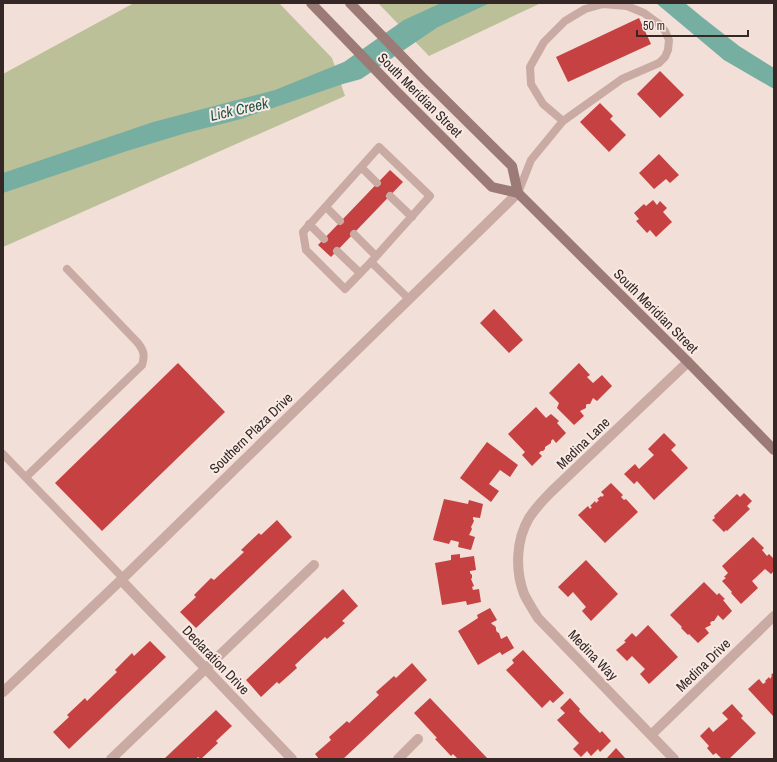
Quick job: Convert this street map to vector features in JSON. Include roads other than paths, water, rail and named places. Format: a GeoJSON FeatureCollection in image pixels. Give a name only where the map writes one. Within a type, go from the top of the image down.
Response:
{"type":"FeatureCollection","features":[{"type":"Feature","properties":{"kind":"main road","name":"South Meridian Street"},"geometry":{"type":"LineString","coordinates":[[310,3],[492,187],[518,193],[774,450]]}},
{"type":"Feature","properties":{"kind":"main road","name":"South Meridian Street"},"geometry":{"type":"LineString","coordinates":[[353,6],[512,166],[518,193]]}},
{"type":"Feature","properties":{"kind":"street","name":"Southern Plaza Drive"},"geometry":{"type":"LineString","coordinates":[[3,692],[122,579],[518,193]]}},
{"type":"Feature","properties":{"kind":"street","name":"Medina Lane"},"geometry":{"type":"LineString","coordinates":[[518,557],[524,530],[537,507],[688,362]]}},
{"type":"Feature","properties":{"kind":"street","name":"Medina Way"},"geometry":{"type":"LineString","coordinates":[[518,557],[520,582],[524,594],[538,618],[674,759]]}},
{"type":"Feature","properties":{"kind":"street"},"geometry":{"type":"LineString","coordinates":[[111,759],[314,565]]}},
{"type":"Feature","properties":{"kind":"street","name":"Declaration Drive"},"geometry":{"type":"LineString","coordinates":[[122,579],[292,759]]}},
{"type":"Feature","properties":{"kind":"street","name":"Medina Drive"},"geometry":{"type":"LineString","coordinates":[[651,735],[774,616]]}},
{"type":"Feature","properties":{"kind":"street"},"geometry":{"type":"LineString","coordinates":[[398,759],[418,739]]}},
{"type":"Feature","properties":{"kind":"lane"},"geometry":{"type":"LineString","coordinates":[[518,193],[531,160],[563,121],[622,79],[659,63],[665,57],[668,50],[669,40],[665,31],[659,24],[644,13],[627,6],[603,4],[585,9],[565,20],[544,42],[530,67],[531,84],[542,104],[563,121]]}},
{"type":"Feature","properties":{"kind":"lane"},"geometry":{"type":"LineString","coordinates":[[379,147],[430,196],[345,289],[306,250],[303,232],[361,167],[379,147]]}},
{"type":"Feature","properties":{"kind":"lane"},"geometry":{"type":"LineString","coordinates":[[361,167],[377,183]]}},
{"type":"Feature","properties":{"kind":"lane"},"geometry":{"type":"LineString","coordinates":[[390,196],[412,217]]}},
{"type":"Feature","properties":{"kind":"lane"},"geometry":{"type":"LineString","coordinates":[[326,207],[340,221]]}},
{"type":"Feature","properties":{"kind":"lane"},"geometry":{"type":"LineString","coordinates":[[310,224],[324,239]]}},
{"type":"Feature","properties":{"kind":"lane"},"geometry":{"type":"LineString","coordinates":[[354,234],[373,259],[409,299]]}},
{"type":"Feature","properties":{"kind":"lane"},"geometry":{"type":"LineString","coordinates":[[337,252],[360,273]]}},
{"type":"Feature","properties":{"kind":"lane"},"geometry":{"type":"LineString","coordinates":[[26,477],[142,365],[144,358],[143,350],[138,343],[67,269]]}},
{"type":"Feature","properties":{"kind":"lane"},"geometry":{"type":"LineString","coordinates":[[3,454],[122,579]]}},
{"type":"Feature","properties":{"kind":"water","name":"Lick Creek"},"geometry":{"type":"Polygon","coordinates":[[[441,3],[490,3],[438,27],[361,79],[241,119],[186,133],[127,151],[3,193],[3,173],[153,122],[275,90],[344,62],[404,20],[441,3]]]}},
{"type":"Feature","properties":{"kind":"water"},"geometry":{"type":"Polygon","coordinates":[[[656,3],[685,3],[739,46],[774,68],[774,89],[724,60],[656,3]]]}}]}
